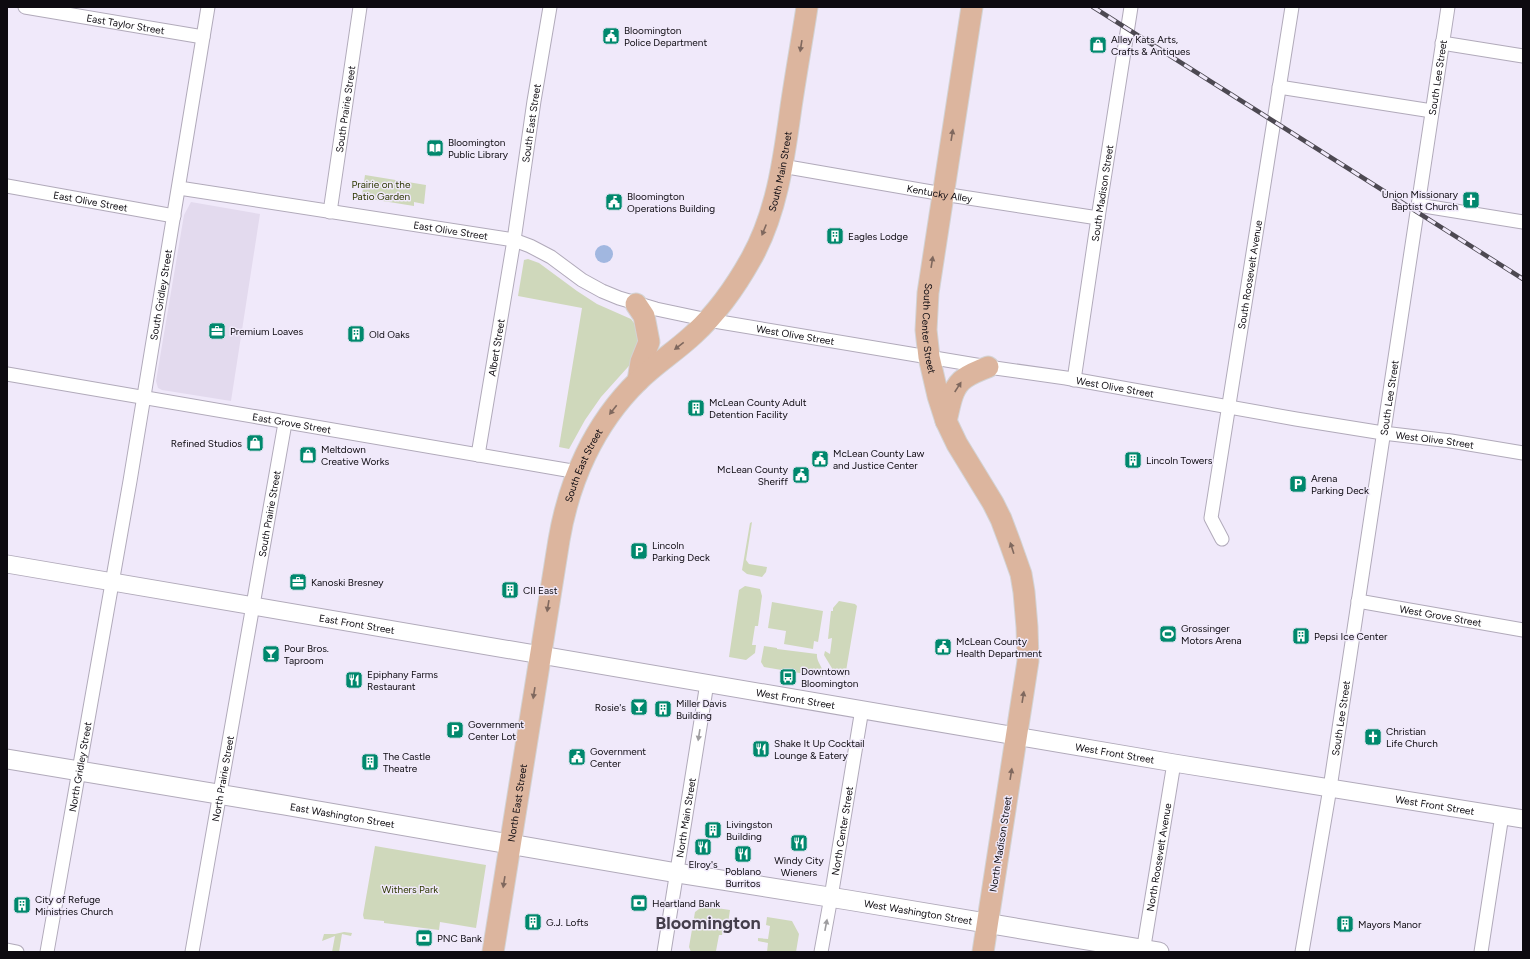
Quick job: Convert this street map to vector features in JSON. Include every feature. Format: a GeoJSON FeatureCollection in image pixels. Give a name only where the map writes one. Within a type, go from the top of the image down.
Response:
{"type":"FeatureCollection","features":[{"type":"Feature","properties":{"kind":"main road","name":"South Main Street"},"geometry":{"type":"LineString","coordinates":[[708,320],[735,286],[752,256],[765,228],[775,198],[782,166],[807,7]]}},
{"type":"Feature","properties":{"kind":"main road","name":"South Center Street"},"geometry":{"type":"LineString","coordinates":[[972,7],[928,292],[926,330],[929,356],[938,396],[946,421],[957,444],[1001,518],[1021,574],[1028,628],[1028,661],[1017,736]]}},
{"type":"Feature","properties":{"kind":"main road"},"geometry":{"type":"LineString","coordinates":[[636,304],[644,316],[649,342],[641,362],[638,381]]}},
{"type":"Feature","properties":{"kind":"main road","name":"South East Street"},"geometry":{"type":"LineString","coordinates":[[540,654],[563,517],[578,472],[587,451],[605,419],[638,381],[693,335],[708,320]]}},
{"type":"Feature","properties":{"kind":"main road"},"geometry":{"type":"LineString","coordinates":[[946,421],[952,397],[960,382],[964,378],[988,366]]}},
{"type":"Feature","properties":{"kind":"main road","name":"North East Street"},"geometry":{"type":"LineString","coordinates":[[493,952],[540,654]]}},
{"type":"Feature","properties":{"kind":"main road","name":"North Madison Street"},"geometry":{"type":"LineString","coordinates":[[983,952],[1017,736]]}},
{"type":"Feature","properties":{"kind":"main road","name":"East Washington Street"},"geometry":{"type":"LineString","coordinates":[[7,759],[677,873]]}},
{"type":"Feature","properties":{"kind":"main road","name":"West Washington Street"},"geometry":{"type":"LineString","coordinates":[[677,873],[831,897],[1148,951]]}},
{"type":"Feature","properties":{"kind":"street","name":"East Taylor Street"},"geometry":{"type":"LineString","coordinates":[[25,7],[203,37]]}},
{"type":"Feature","properties":{"kind":"street","name":"South Gridley Street"},"geometry":{"type":"LineString","coordinates":[[112,581],[179,188],[208,7]]}},
{"type":"Feature","properties":{"kind":"street","name":"South Prairie Street"},"geometry":{"type":"LineString","coordinates":[[330,212],[360,7]]}},
{"type":"Feature","properties":{"kind":"street","name":"South East Street"},"geometry":{"type":"LineString","coordinates":[[514,240],[534,101],[550,7]]}},
{"type":"Feature","properties":{"kind":"street","name":"South Madison Street"},"geometry":{"type":"LineString","coordinates":[[1074,380],[1131,7]]}},
{"type":"Feature","properties":{"kind":"street","name":"South Roosevelt Avenue"},"geometry":{"type":"LineString","coordinates":[[1222,540],[1211,518],[1230,408],[1292,7]]}},
{"type":"Feature","properties":{"kind":"street","name":"South Lee Street"},"geometry":{"type":"LineString","coordinates":[[1302,952],[1330,788],[1448,7]]}},
{"type":"Feature","properties":{"kind":"street"},"geometry":{"type":"LineString","coordinates":[[1442,43],[1523,56]]}},
{"type":"Feature","properties":{"kind":"street"},"geometry":{"type":"LineString","coordinates":[[1279,87],[1432,111]]}},
{"type":"Feature","properties":{"kind":"street","name":"Kentucky Alley"},"geometry":{"type":"LineString","coordinates":[[782,166],[944,184],[1098,218]]}},
{"type":"Feature","properties":{"kind":"street","name":"East Olive Street"},"geometry":{"type":"LineString","coordinates":[[7,186],[174,216]]}},
{"type":"Feature","properties":{"kind":"street","name":"East Olive Street"},"geometry":{"type":"LineString","coordinates":[[179,188],[514,240],[530,246],[551,257],[582,280],[602,291],[636,304],[708,320]]}},
{"type":"Feature","properties":{"kind":"street"},"geometry":{"type":"LineString","coordinates":[[1418,205],[1523,222]]}},
{"type":"Feature","properties":{"kind":"street","name":"Albert Street"},"geometry":{"type":"LineString","coordinates":[[478,455],[514,240]]}},
{"type":"Feature","properties":{"kind":"street","name":"West Olive Street"},"geometry":{"type":"LineString","coordinates":[[708,320],[1074,380],[1230,408],[1383,433],[1451,441],[1523,453]]}},
{"type":"Feature","properties":{"kind":"street","name":"East Grove Street"},"geometry":{"type":"LineString","coordinates":[[7,374],[285,423],[578,472]]}},
{"type":"Feature","properties":{"kind":"street","name":"South Prairie Street"},"geometry":{"type":"LineString","coordinates":[[253,605],[285,423]]}},
{"type":"Feature","properties":{"kind":"street","name":"East Front Street"},"geometry":{"type":"LineString","coordinates":[[7,564],[707,683]]}},
{"type":"Feature","properties":{"kind":"street","name":"North Gridley Street"},"geometry":{"type":"LineString","coordinates":[[47,952],[112,581]]}},
{"type":"Feature","properties":{"kind":"street","name":"West Grove Street"},"geometry":{"type":"LineString","coordinates":[[1358,601],[1523,630]]}},
{"type":"Feature","properties":{"kind":"street","name":"North Prairie Street"},"geometry":{"type":"LineString","coordinates":[[192,952],[253,605]]}},
{"type":"Feature","properties":{"kind":"street","name":"West Front Street"},"geometry":{"type":"LineString","coordinates":[[707,683],[1017,736],[1523,819]]}},
{"type":"Feature","properties":{"kind":"street","name":"North Main Street"},"geometry":{"type":"LineString","coordinates":[[664,952],[707,683]]}},
{"type":"Feature","properties":{"kind":"street","name":"North Center Street"},"geometry":{"type":"LineString","coordinates":[[821,952],[862,709]]}},
{"type":"Feature","properties":{"kind":"street","name":"North Roosevelt Avenue"},"geometry":{"type":"LineString","coordinates":[[1148,951],[1174,762]]}},
{"type":"Feature","properties":{"kind":"street"},"geometry":{"type":"LineString","coordinates":[[1481,952],[1502,815]]}},
{"type":"Feature","properties":{"kind":"street"},"geometry":{"type":"LineString","coordinates":[[7,950],[17,952]]}},
{"type":"Feature","properties":{"kind":"shaded area"},"geometry":{"type":"Polygon","coordinates":[[[191,202],[260,214],[231,401],[162,390],[158,388],[156,381],[184,215],[191,202]]]}},
{"type":"Feature","properties":{"kind":"green space","name":"Prairie on the Patio Garden"},"geometry":{"type":"Polygon","coordinates":[[[365,175],[426,185],[424,204],[414,202],[414,206],[364,198],[365,196],[362,195],[365,175]]]}},
{"type":"Feature","properties":{"kind":"green space"},"geometry":{"type":"Polygon","coordinates":[[[528,259],[539,263],[597,304],[631,319],[637,327],[640,337],[636,358],[601,397],[585,420],[569,449],[559,447],[582,308],[518,296],[524,260],[528,259]]]}},
{"type":"Feature","properties":{"kind":"green space"},"geometry":{"type":"Polygon","coordinates":[[[752,522],[746,560],[749,564],[767,567],[766,572],[762,577],[747,574],[742,570],[750,523],[752,522]]]}},
{"type":"Feature","properties":{"kind":"green space"},"geometry":{"type":"Polygon","coordinates":[[[745,586],[760,589],[762,596],[758,626],[755,626],[752,645],[756,645],[755,653],[746,660],[729,657],[739,590],[745,586]]]}},
{"type":"Feature","properties":{"kind":"green space"},"geometry":{"type":"Polygon","coordinates":[[[839,601],[855,604],[857,606],[845,677],[836,675],[824,655],[825,651],[830,654],[832,638],[828,639],[831,611],[833,611],[833,608],[839,601]]]}},
{"type":"Feature","properties":{"kind":"green space"},"geometry":{"type":"Polygon","coordinates":[[[772,602],[823,611],[818,642],[814,641],[813,649],[784,644],[786,631],[768,628],[772,602]]]}},
{"type":"Feature","properties":{"kind":"green space"},"geometry":{"type":"Polygon","coordinates":[[[764,646],[817,654],[823,671],[823,677],[764,667],[761,662],[764,646]]]}},
{"type":"Feature","properties":{"kind":"green space","name":"Withers Park"},"geometry":{"type":"Polygon","coordinates":[[[375,846],[486,865],[476,928],[440,922],[439,930],[364,919],[363,915],[375,846]]]}},
{"type":"Feature","properties":{"kind":"green space"},"geometry":{"type":"Polygon","coordinates":[[[703,906],[730,910],[727,930],[723,930],[722,935],[719,935],[716,951],[691,952],[689,947],[695,912],[703,906]]]}},
{"type":"Feature","properties":{"kind":"green space"},"geometry":{"type":"Polygon","coordinates":[[[767,917],[792,921],[799,934],[796,952],[767,952],[768,943],[758,941],[758,938],[768,939],[770,926],[766,925],[767,917]]]}},
{"type":"Feature","properties":{"kind":"green space"},"geometry":{"type":"Polygon","coordinates":[[[344,932],[352,933],[351,936],[342,934],[339,952],[332,952],[335,936],[322,941],[324,934],[344,932]]]}},
{"type":"Feature","properties":{"kind":"water"},"geometry":{"type":"Polygon","coordinates":[[[604,245],[610,248],[613,254],[610,260],[604,263],[598,260],[595,254],[598,248],[604,245]]]}},
{"type":"Feature","properties":{"kind":"railway"},"geometry":{"type":"LineString","coordinates":[[1093,7],[1523,279]]}},
{"type":"Feature","properties":{"kind":"place","name":"Bloomington Police Department"},"geometry":{"type":"Point","coordinates":[611,36]}},
{"type":"Feature","properties":{"kind":"place","name":"Alley Kats Arts, Crafts & Antiques"},"geometry":{"type":"Point","coordinates":[1098,45]}},
{"type":"Feature","properties":{"kind":"place","name":"Bloomington Public Library"},"geometry":{"type":"Point","coordinates":[435,148]}},
{"type":"Feature","properties":{"kind":"place","name":"Union Missionary Baptist Church"},"geometry":{"type":"Point","coordinates":[1471,200]}},
{"type":"Feature","properties":{"kind":"place","name":"Bloomington Operations Building"},"geometry":{"type":"Point","coordinates":[614,202]}},
{"type":"Feature","properties":{"kind":"place","name":"Eagles Lodge"},"geometry":{"type":"Point","coordinates":[835,236]}},
{"type":"Feature","properties":{"kind":"place","name":"Premium Loaves"},"geometry":{"type":"Point","coordinates":[217,331]}},
{"type":"Feature","properties":{"kind":"place","name":"Old Oaks"},"geometry":{"type":"Point","coordinates":[356,334]}},
{"type":"Feature","properties":{"kind":"place","name":"McLean County Adult Detention Facility"},"geometry":{"type":"Point","coordinates":[696,408]}},
{"type":"Feature","properties":{"kind":"place","name":"Refined Studios"},"geometry":{"type":"Point","coordinates":[255,443]}},
{"type":"Feature","properties":{"kind":"place","name":"Meltdown Creative Works"},"geometry":{"type":"Point","coordinates":[308,455]}},
{"type":"Feature","properties":{"kind":"place","name":"McLean County Law and Justice Center"},"geometry":{"type":"Point","coordinates":[820,459]}},
{"type":"Feature","properties":{"kind":"place","name":"Lincoln Towers"},"geometry":{"type":"Point","coordinates":[1133,460]}},
{"type":"Feature","properties":{"kind":"place","name":"McLean County Sheriff"},"geometry":{"type":"Point","coordinates":[801,475]}},
{"type":"Feature","properties":{"kind":"place","name":"Arena Parking Deck"},"geometry":{"type":"Point","coordinates":[1298,484]}},
{"type":"Feature","properties":{"kind":"place","name":"Lincoln Parking Deck"},"geometry":{"type":"Point","coordinates":[639,551]}},
{"type":"Feature","properties":{"kind":"place","name":"Kanoski Bresney"},"geometry":{"type":"Point","coordinates":[298,582]}},
{"type":"Feature","properties":{"kind":"place","name":"CII East"},"geometry":{"type":"Point","coordinates":[510,590]}},
{"type":"Feature","properties":{"kind":"place","name":"Grossinger Motors Arena"},"geometry":{"type":"Point","coordinates":[1168,634]}},
{"type":"Feature","properties":{"kind":"place","name":"Pepsi Ice Center"},"geometry":{"type":"Point","coordinates":[1301,636]}},
{"type":"Feature","properties":{"kind":"place","name":"McLean County Health Department"},"geometry":{"type":"Point","coordinates":[943,647]}},
{"type":"Feature","properties":{"kind":"place","name":"Pour Bros. Taproom"},"geometry":{"type":"Point","coordinates":[271,654]}},
{"type":"Feature","properties":{"kind":"place","name":"Downtown Bloomington"},"geometry":{"type":"Point","coordinates":[788,677]}},
{"type":"Feature","properties":{"kind":"place","name":"Epiphany Farms Restaurant"},"geometry":{"type":"Point","coordinates":[354,680]}},
{"type":"Feature","properties":{"kind":"place","name":"Rosie's"},"geometry":{"type":"Point","coordinates":[639,707]}},
{"type":"Feature","properties":{"kind":"place","name":"Miller Davis Building"},"geometry":{"type":"Point","coordinates":[663,709]}},
{"type":"Feature","properties":{"kind":"place","name":"Government Center Lot"},"geometry":{"type":"Point","coordinates":[455,730]}},
{"type":"Feature","properties":{"kind":"place","name":"Christian Life Church"},"geometry":{"type":"Point","coordinates":[1373,737]}},
{"type":"Feature","properties":{"kind":"place","name":"Shake It Up Cocktail Lounge & Eatery"},"geometry":{"type":"Point","coordinates":[761,749]}},
{"type":"Feature","properties":{"kind":"place","name":"Government Center"},"geometry":{"type":"Point","coordinates":[577,757]}},
{"type":"Feature","properties":{"kind":"place","name":"The Castle Theatre"},"geometry":{"type":"Point","coordinates":[370,762]}},
{"type":"Feature","properties":{"kind":"place","name":"Livingston Building"},"geometry":{"type":"Point","coordinates":[713,830]}},
{"type":"Feature","properties":{"kind":"place","name":"Windy City Wieners"},"geometry":{"type":"Point","coordinates":[799,843]}},
{"type":"Feature","properties":{"kind":"place","name":"Elroy's"},"geometry":{"type":"Point","coordinates":[703,847]}},
{"type":"Feature","properties":{"kind":"place","name":"Poblano Burritos"},"geometry":{"type":"Point","coordinates":[743,854]}},
{"type":"Feature","properties":{"kind":"place","name":"Heartland Bank"},"geometry":{"type":"Point","coordinates":[639,903]}},
{"type":"Feature","properties":{"kind":"place","name":"City of Refuge Ministries Church"},"geometry":{"type":"Point","coordinates":[22,905]}},
{"type":"Feature","properties":{"kind":"place","name":"G.J. Lofts"},"geometry":{"type":"Point","coordinates":[533,922]}},
{"type":"Feature","properties":{"kind":"place","name":"Mayors Manor"},"geometry":{"type":"Point","coordinates":[1345,924]}},
{"type":"Feature","properties":{"kind":"place","name":"PNC Bank"},"geometry":{"type":"Point","coordinates":[424,938]}},
{"type":"Feature","properties":{"kind":"district","name":"Bloomington"},"geometry":{"type":"Point","coordinates":[708,923]}}]}
